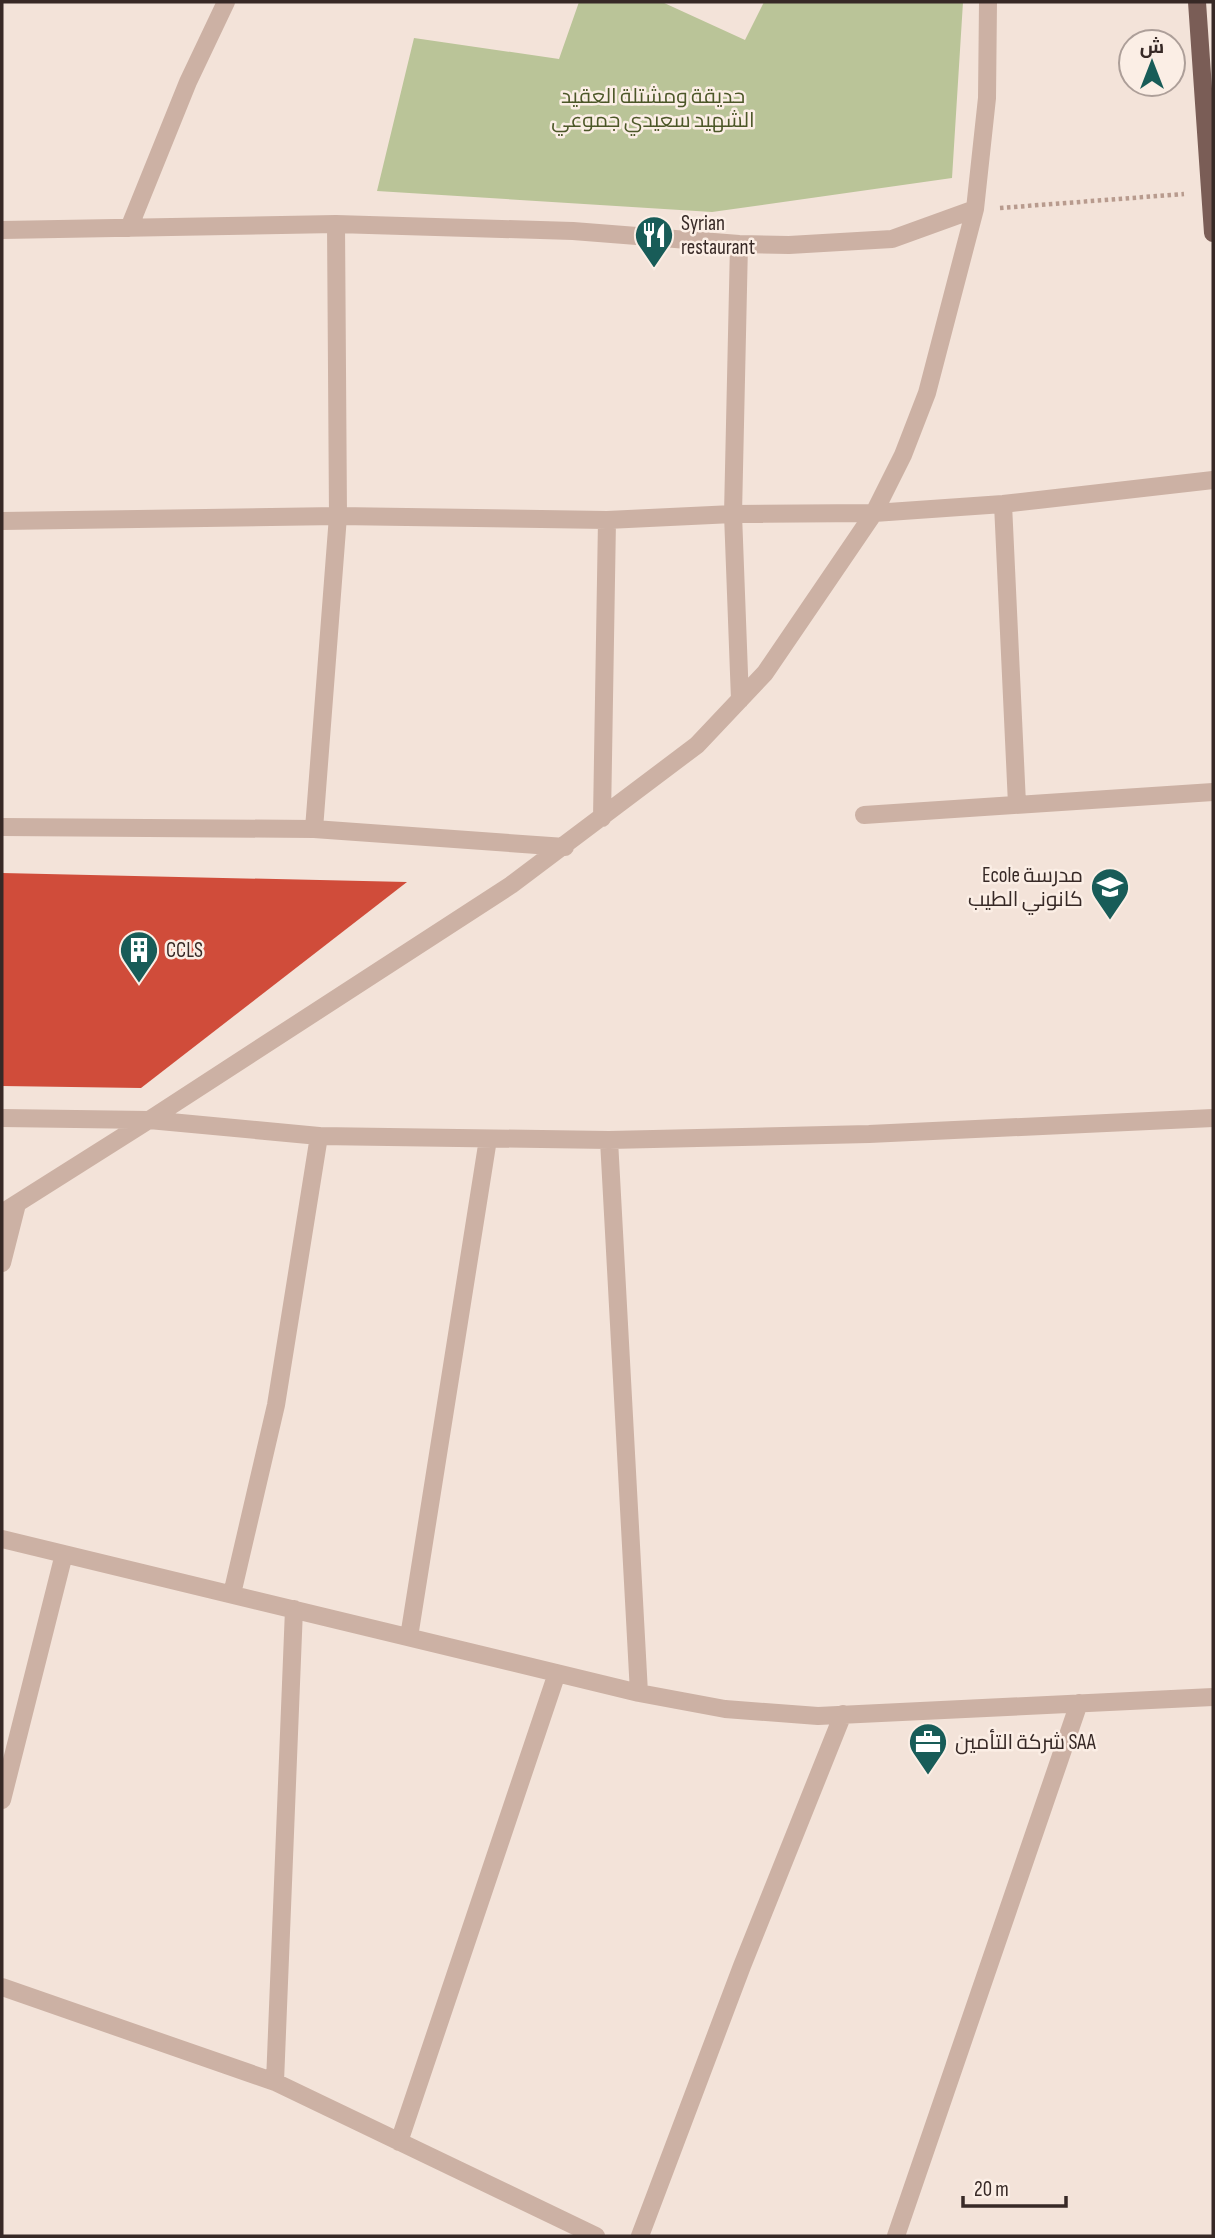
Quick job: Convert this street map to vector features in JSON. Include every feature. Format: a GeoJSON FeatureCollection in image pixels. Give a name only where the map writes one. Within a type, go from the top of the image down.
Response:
{"type":"FeatureCollection","features":[{"type":"Feature","properties":{"kind":"main road"},"geometry":{"type":"LineString","coordinates":[[1197,2],[1213,233]]}},
{"type":"Feature","properties":{"kind":"street"},"geometry":{"type":"LineString","coordinates":[[129,228],[188,82],[226,2]]}},
{"type":"Feature","properties":{"kind":"street"},"geometry":{"type":"LineString","coordinates":[[2,1263],[9,1208],[149,1121],[565,847],[697,744],[765,673],[874,513],[903,455],[927,393],[975,209],[987,98],[988,2]]}},
{"type":"Feature","properties":{"kind":"street"},"geometry":{"type":"LineString","coordinates":[[2,230],[336,224],[573,231],[739,244],[789,245],[892,239],[975,209]]}},
{"type":"Feature","properties":{"kind":"street"},"geometry":{"type":"LineString","coordinates":[[314,829],[338,516],[336,224]]}},
{"type":"Feature","properties":{"kind":"street"},"geometry":{"type":"LineString","coordinates":[[739,244],[733,514],[740,699]]}},
{"type":"Feature","properties":{"kind":"street"},"geometry":{"type":"LineString","coordinates":[[2,521],[338,516],[607,520],[733,514],[874,513],[1003,504],[1213,480]]}},
{"type":"Feature","properties":{"kind":"street"},"geometry":{"type":"LineString","coordinates":[[1003,504],[1017,804]]}},
{"type":"Feature","properties":{"kind":"street"},"geometry":{"type":"LineString","coordinates":[[603,818],[607,520]]}},
{"type":"Feature","properties":{"kind":"street"},"geometry":{"type":"LineString","coordinates":[[864,815],[1213,792]]}},
{"type":"Feature","properties":{"kind":"street"},"geometry":{"type":"LineString","coordinates":[[2,827],[314,829],[565,847]]}},
{"type":"Feature","properties":{"kind":"street"},"geometry":{"type":"LineString","coordinates":[[2,1118],[149,1121],[319,1136],[609,1140],[869,1134],[1213,1118]]}},
{"type":"Feature","properties":{"kind":"street"},"geometry":{"type":"LineString","coordinates":[[232,1594],[276,1405],[319,1136]]}},
{"type":"Feature","properties":{"kind":"street"},"geometry":{"type":"LineString","coordinates":[[409,1637],[488,1139]]}},
{"type":"Feature","properties":{"kind":"street"},"geometry":{"type":"LineString","coordinates":[[609,1140],[639,1693]]}},
{"type":"Feature","properties":{"kind":"street"},"geometry":{"type":"LineString","coordinates":[[2,1538],[639,1693],[725,1709],[818,1716],[1213,1697]]}},
{"type":"Feature","properties":{"kind":"street"},"geometry":{"type":"LineString","coordinates":[[2,1800],[64,1553]]}},
{"type":"Feature","properties":{"kind":"street"},"geometry":{"type":"LineString","coordinates":[[275,2082],[294,1609]]}},
{"type":"Feature","properties":{"kind":"street"},"geometry":{"type":"LineString","coordinates":[[400,2142],[557,1673]]}},
{"type":"Feature","properties":{"kind":"street"},"geometry":{"type":"LineString","coordinates":[[896,2236],[1079,1703]]}},
{"type":"Feature","properties":{"kind":"street"},"geometry":{"type":"LineString","coordinates":[[640,2236],[842,1714]]}},
{"type":"Feature","properties":{"kind":"street"},"geometry":{"type":"LineString","coordinates":[[2,1987],[275,2082],[596,2236]]}},
{"type":"Feature","properties":{"kind":"path"},"geometry":{"type":"LineString","coordinates":[[975,209],[1212,192]]}},
{"type":"Feature","properties":{"kind":"green space","name":"حديقة ومشتلة العقيد الشهيد سعيدي جموعي"},"geometry":{"type":"Polygon","coordinates":[[[579,2],[662,2],[745,40],[764,2],[963,2],[952,178],[712,212],[377,191],[414,38],[559,59],[579,2]]]}},
{"type":"Feature","properties":{"kind":"building","name":"CCLS"},"geometry":{"type":"Polygon","coordinates":[[[2,873],[407,882],[141,1088],[2,1086],[2,873]]]}},
{"type":"Feature","properties":{"kind":"place","name":"Syrian restaurant"},"geometry":{"type":"Point","coordinates":[654,269]}},
{"type":"Feature","properties":{"kind":"place","name":"Ecole مدرسة كانوني الطيب"},"geometry":{"type":"Point","coordinates":[1110,921]}},
{"type":"Feature","properties":{"kind":"place","name":"CCLS"},"geometry":{"type":"Point","coordinates":[139,984]}},
{"type":"Feature","properties":{"kind":"place","name":"شركة التأمين SAA"},"geometry":{"type":"Point","coordinates":[928,1776]}}]}
